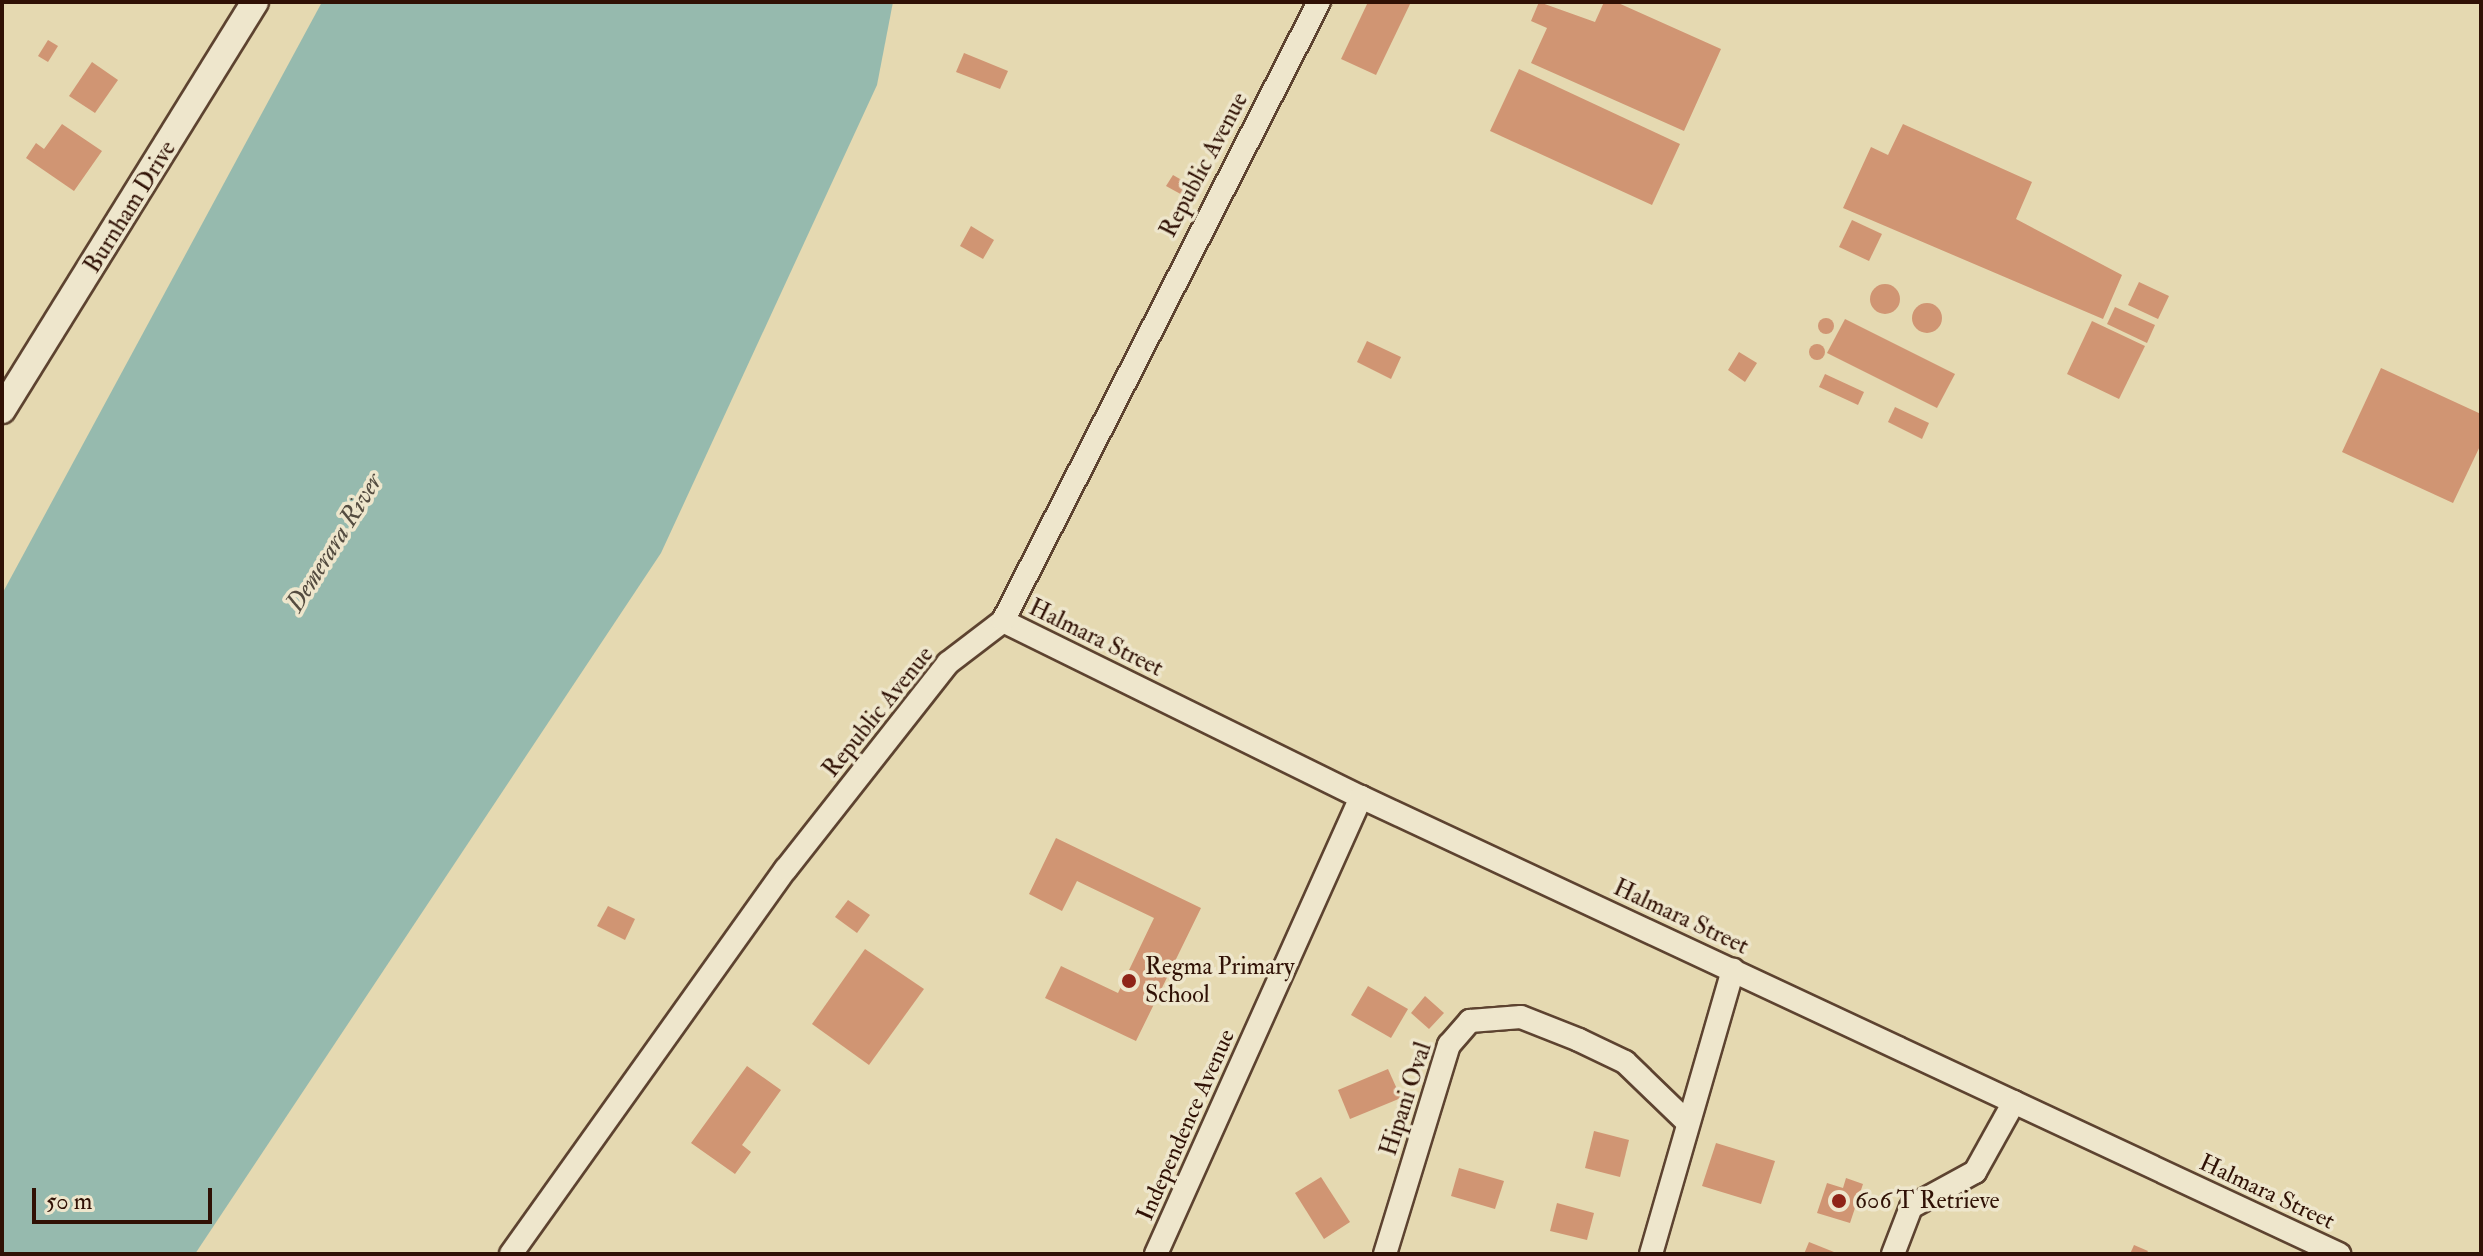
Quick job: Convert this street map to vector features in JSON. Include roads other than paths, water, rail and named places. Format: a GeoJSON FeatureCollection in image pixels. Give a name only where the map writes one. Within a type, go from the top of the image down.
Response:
{"type":"FeatureCollection","features":[{"type":"Feature","properties":{"kind":"street","name":"Burnham Drive"},"geometry":{"type":"LineString","coordinates":[[2,410],[255,2]]}},
{"type":"Feature","properties":{"kind":"street","name":"Republic Avenue"},"geometry":{"type":"LineString","coordinates":[[511,1254],[786,869],[948,663],[1003,621],[1319,2]]}},
{"type":"Feature","properties":{"kind":"street","name":"Halmara Street"},"geometry":{"type":"LineString","coordinates":[[1003,621],[1361,797],[2014,1102],[2307,1248],[2339,1254]]}},
{"type":"Feature","properties":{"kind":"street","name":"Independence Avenue"},"geometry":{"type":"LineString","coordinates":[[1156,1254],[1361,797]]}},
{"type":"Feature","properties":{"kind":"street"},"geometry":{"type":"LineString","coordinates":[[1651,1254],[1686,1121],[1733,970]]}},
{"type":"Feature","properties":{"kind":"street","name":"Hipani Oval"},"geometry":{"type":"LineString","coordinates":[[1385,1254],[1449,1045],[1470,1021],[1521,1017],[1579,1040],[1625,1062],[1686,1121]]}},
{"type":"Feature","properties":{"kind":"street"},"geometry":{"type":"LineString","coordinates":[[1893,1254],[1911,1207],[1975,1172],[2014,1102]]}},
{"type":"Feature","properties":{"kind":"water","name":"Demerara River"},"geometry":{"type":"Polygon","coordinates":[[[322,2],[893,2],[877,85],[661,553],[195,1254],[2,1254],[2,594],[322,2]]]}},
{"type":"Feature","properties":{"kind":"place","name":"Regma Primary School"},"geometry":{"type":"Point","coordinates":[1129,981]}},
{"type":"Feature","properties":{"kind":"place","name":"606 T Retrieve"},"geometry":{"type":"Point","coordinates":[1839,1201]}}]}
